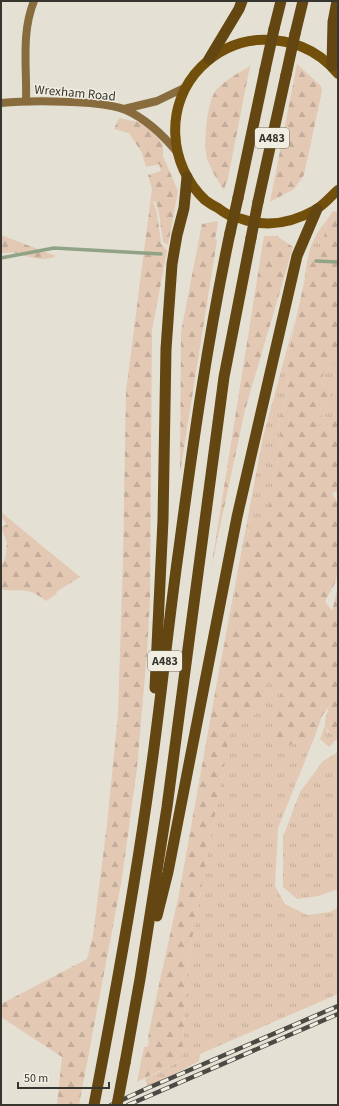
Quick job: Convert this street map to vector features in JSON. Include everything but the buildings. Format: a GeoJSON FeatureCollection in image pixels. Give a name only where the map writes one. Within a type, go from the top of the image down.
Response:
{"type":"FeatureCollection","features":[{"type":"Feature","properties":{"kind":"highway"},"geometry":{"type":"LineString","coordinates":[[209,59],[239,9],[242,1]]}},
{"type":"Feature","properties":{"kind":"highway","name":"A483"},"geometry":{"type":"LineString","coordinates":[[94,1105],[130,905],[151,777],[178,556],[201,392],[217,297],[281,1]]}},
{"type":"Feature","properties":{"kind":"highway","name":"A483"},"geometry":{"type":"LineString","coordinates":[[117,1105],[126,1063],[140,979],[171,775],[188,657],[224,377],[258,202],[303,1]]}},
{"type":"Feature","properties":{"kind":"highway"},"geometry":{"type":"LineString","coordinates":[[335,70],[333,22],[337,1]]}},
{"type":"Feature","properties":{"kind":"highway"},"geometry":{"type":"LineString","coordinates":[[151,777],[163,520],[166,349],[172,264],[184,208],[187,177]]}},
{"type":"Feature","properties":{"kind":"highway"},"geometry":{"type":"LineString","coordinates":[[140,979],[168,872],[238,510],[297,256],[317,209]]}},
{"type":"Feature","properties":{"kind":"main road"},"geometry":{"type":"LineString","coordinates":[[26,101],[25,37],[29,14],[34,1]]}},
{"type":"Feature","properties":{"kind":"main road"},"geometry":{"type":"LineString","coordinates":[[335,70],[314,53],[294,44],[272,40],[250,41],[228,48],[209,59],[196,72],[186,87],[179,102],[175,119],[175,136],[177,152],[187,177],[206,200],[231,216],[260,223],[289,221],[317,209],[338,190]]}},
{"type":"Feature","properties":{"kind":"main road","name":"Wrexham Road"},"geometry":{"type":"LineString","coordinates":[[124,109],[157,101],[186,87]]}},
{"type":"Feature","properties":{"kind":"main road","name":"Wrexham Road"},"geometry":{"type":"LineString","coordinates":[[1,103],[63,101],[102,104],[124,109],[136,115],[155,129],[177,152]]}},
{"type":"Feature","properties":{"kind":"green space"},"geometry":{"type":"Polygon","coordinates":[[[297,64],[321,86],[322,91],[304,175],[294,189],[270,202],[297,64]]]}},
{"type":"Feature","properties":{"kind":"green space"},"geometry":{"type":"Polygon","coordinates":[[[250,66],[227,183],[224,191],[211,169],[206,155],[206,124],[208,113],[213,94],[217,89],[250,66]]]}},
{"type":"Feature","properties":{"kind":"green space"},"geometry":{"type":"Polygon","coordinates":[[[119,118],[142,123],[151,130],[163,144],[163,156],[178,191],[168,245],[163,242],[159,213],[156,202],[153,201],[157,213],[161,243],[167,251],[152,330],[150,600],[137,768],[122,878],[79,1105],[57,1105],[62,1057],[1,1017],[1,1004],[87,959],[93,936],[107,824],[118,715],[126,391],[152,189],[148,175],[161,171],[159,164],[146,167],[142,153],[129,133],[114,129],[119,118]]]}},
{"type":"Feature","properties":{"kind":"green space"},"geometry":{"type":"Polygon","coordinates":[[[333,211],[338,212],[338,357],[331,368],[324,370],[321,385],[330,389],[331,396],[325,403],[319,404],[322,416],[319,426],[329,431],[338,415],[338,491],[332,493],[338,503],[338,571],[335,583],[325,601],[332,611],[337,591],[338,738],[326,728],[325,725],[329,706],[322,716],[315,736],[287,746],[273,742],[272,721],[284,686],[270,678],[261,702],[251,720],[232,722],[187,966],[182,1060],[137,1082],[144,1047],[147,1047],[149,1043],[148,1038],[153,1012],[179,894],[220,665],[251,519],[266,522],[281,439],[278,426],[288,386],[286,364],[304,283],[312,256],[320,251],[324,238],[326,221],[333,211]]]}},
{"type":"Feature","properties":{"kind":"green space"},"geometry":{"type":"Polygon","coordinates":[[[217,221],[218,223],[215,239],[217,240],[180,473],[181,332],[202,224],[217,221]]]}},
{"type":"Feature","properties":{"kind":"green space"},"geometry":{"type":"Polygon","coordinates":[[[326,221],[324,238],[320,251],[312,256],[304,283],[312,243],[320,228],[326,221]]]}},
{"type":"Feature","properties":{"kind":"green space"},"geometry":{"type":"Polygon","coordinates":[[[1,235],[56,256],[40,259],[12,253],[1,253],[1,235]]]}},
{"type":"Feature","properties":{"kind":"green space"},"geometry":{"type":"Polygon","coordinates":[[[264,236],[277,236],[293,247],[245,410],[211,569],[264,236]]]}},
{"type":"Feature","properties":{"kind":"green space"},"geometry":{"type":"Polygon","coordinates":[[[295,320],[286,364],[288,386],[278,426],[281,439],[266,523],[251,519],[220,665],[263,437],[295,320]]]}},
{"type":"Feature","properties":{"kind":"green space"},"geometry":{"type":"Polygon","coordinates":[[[338,357],[338,415],[329,431],[319,426],[322,416],[319,404],[325,403],[330,389],[321,385],[324,369],[331,368],[338,357]]]}},
{"type":"Feature","properties":{"kind":"green space"},"geometry":{"type":"Polygon","coordinates":[[[1,512],[80,577],[56,592],[57,594],[46,601],[30,592],[1,589],[1,568],[6,556],[7,542],[1,528],[7,524],[1,517],[1,512]]]}},
{"type":"Feature","properties":{"kind":"green space"},"geometry":{"type":"Polygon","coordinates":[[[270,678],[285,686],[272,721],[287,746],[315,736],[278,828],[275,886],[285,904],[307,915],[330,912],[338,908],[338,994],[200,1054],[199,1061],[148,1088],[145,1079],[182,1060],[187,966],[232,721],[251,720],[261,702],[270,678]]]}},
{"type":"Feature","properties":{"kind":"green space"},"geometry":{"type":"Polygon","coordinates":[[[325,725],[327,731],[338,738],[329,747],[320,739],[325,725]]]}},
{"type":"Feature","properties":{"kind":"green space"},"geometry":{"type":"Polygon","coordinates":[[[338,752],[338,889],[319,896],[297,899],[283,887],[283,837],[300,792],[323,761],[338,752]]]}},
{"type":"Feature","properties":{"kind":"waterway"},"geometry":{"type":"LineString","coordinates":[[1,258],[54,248],[161,254]]}},
{"type":"Feature","properties":{"kind":"waterway"},"geometry":{"type":"LineString","coordinates":[[316,261],[338,262]]}},
{"type":"Feature","properties":{"kind":"railway"},"geometry":{"type":"LineString","coordinates":[[111,1105],[338,1006]]}},
{"type":"Feature","properties":{"kind":"railway"},"geometry":{"type":"LineString","coordinates":[[128,1105],[338,1014]]}}]}
